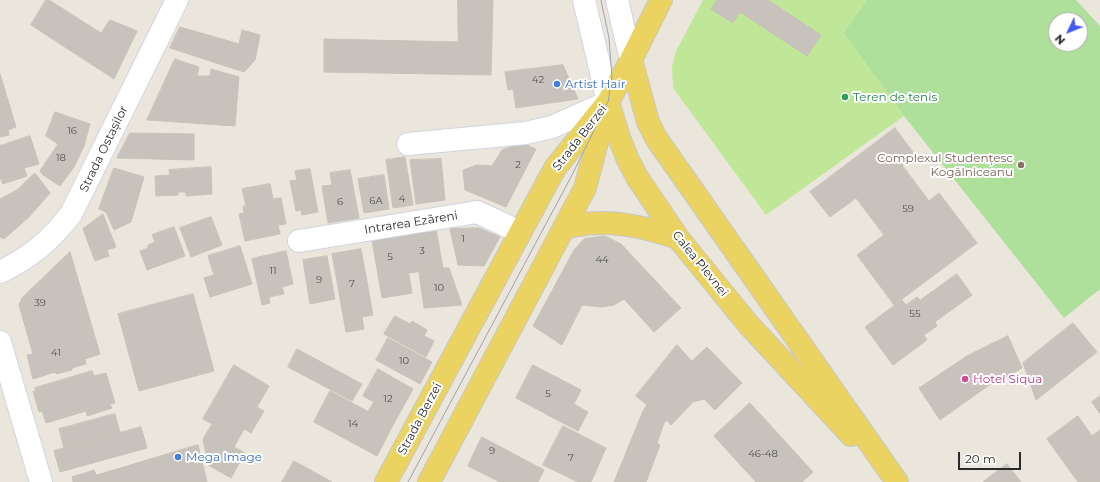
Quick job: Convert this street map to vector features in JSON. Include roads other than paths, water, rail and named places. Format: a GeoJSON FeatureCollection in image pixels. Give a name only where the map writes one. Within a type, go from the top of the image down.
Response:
{"type":"FeatureCollection","features":[{"type":"Feature","properties":{"kind":"main road"},"geometry":{"type":"LineString","coordinates":[[608,102],[661,0]]}},
{"type":"Feature","properties":{"kind":"main road","name":"Calea Plevnei"},"geometry":{"type":"LineString","coordinates":[[631,60],[648,122],[656,138],[896,482]]}},
{"type":"Feature","properties":{"kind":"main road","name":"Strada Berzei"},"geometry":{"type":"LineString","coordinates":[[429,482],[585,188],[608,102]]}},
{"type":"Feature","properties":{"kind":"main road","name":"Strada Berzei"},"geometry":{"type":"LineString","coordinates":[[386,482],[555,168],[608,102]]}},
{"type":"Feature","properties":{"kind":"main road","name":"Calea Plevnei"},"geometry":{"type":"LineString","coordinates":[[608,102],[628,160],[641,183],[678,238],[748,324],[896,482]]}},
{"type":"Feature","properties":{"kind":"main road"},"geometry":{"type":"LineString","coordinates":[[564,227],[597,223],[622,224],[651,229],[678,238]]}},
{"type":"Feature","properties":{"kind":"street","name":"Strada Ostașilor"},"geometry":{"type":"LineString","coordinates":[[0,272],[35,251],[54,235],[71,214],[177,0]]}},
{"type":"Feature","properties":{"kind":"street","name":"Calea Plevnei"},"geometry":{"type":"LineString","coordinates":[[584,0],[608,102]]}},
{"type":"Feature","properties":{"kind":"street","name":"Calea Plevnei"},"geometry":{"type":"LineString","coordinates":[[617,0],[631,60]]}},
{"type":"Feature","properties":{"kind":"street"},"geometry":{"type":"LineString","coordinates":[[408,144],[526,133],[552,128],[608,102]]}},
{"type":"Feature","properties":{"kind":"street","name":"Intrarea Ezăreni"},"geometry":{"type":"LineString","coordinates":[[299,241],[477,212],[520,232]]}},
{"type":"Feature","properties":{"kind":"street"},"geometry":{"type":"LineString","coordinates":[[0,342],[41,482]]}},
{"type":"Feature","properties":{"kind":"tram line"},"geometry":{"type":"LineString","coordinates":[[408,482],[571,177],[608,102],[612,77],[609,38],[601,0]]}},
{"type":"Feature","properties":{"kind":"place","name":"Artist Hair"},"geometry":{"type":"Point","coordinates":[557,84]}},
{"type":"Feature","properties":{"kind":"place","name":"Teren de tenis"},"geometry":{"type":"Point","coordinates":[845,97]}},
{"type":"Feature","properties":{"kind":"place","name":"Complexul Studențesc Kogălniceanu"},"geometry":{"type":"Point","coordinates":[1021,165]}},
{"type":"Feature","properties":{"kind":"place","name":"Hotel Siqua"},"geometry":{"type":"Point","coordinates":[965,379]}},
{"type":"Feature","properties":{"kind":"place","name":"Mega Image"},"geometry":{"type":"Point","coordinates":[178,457]}}]}
